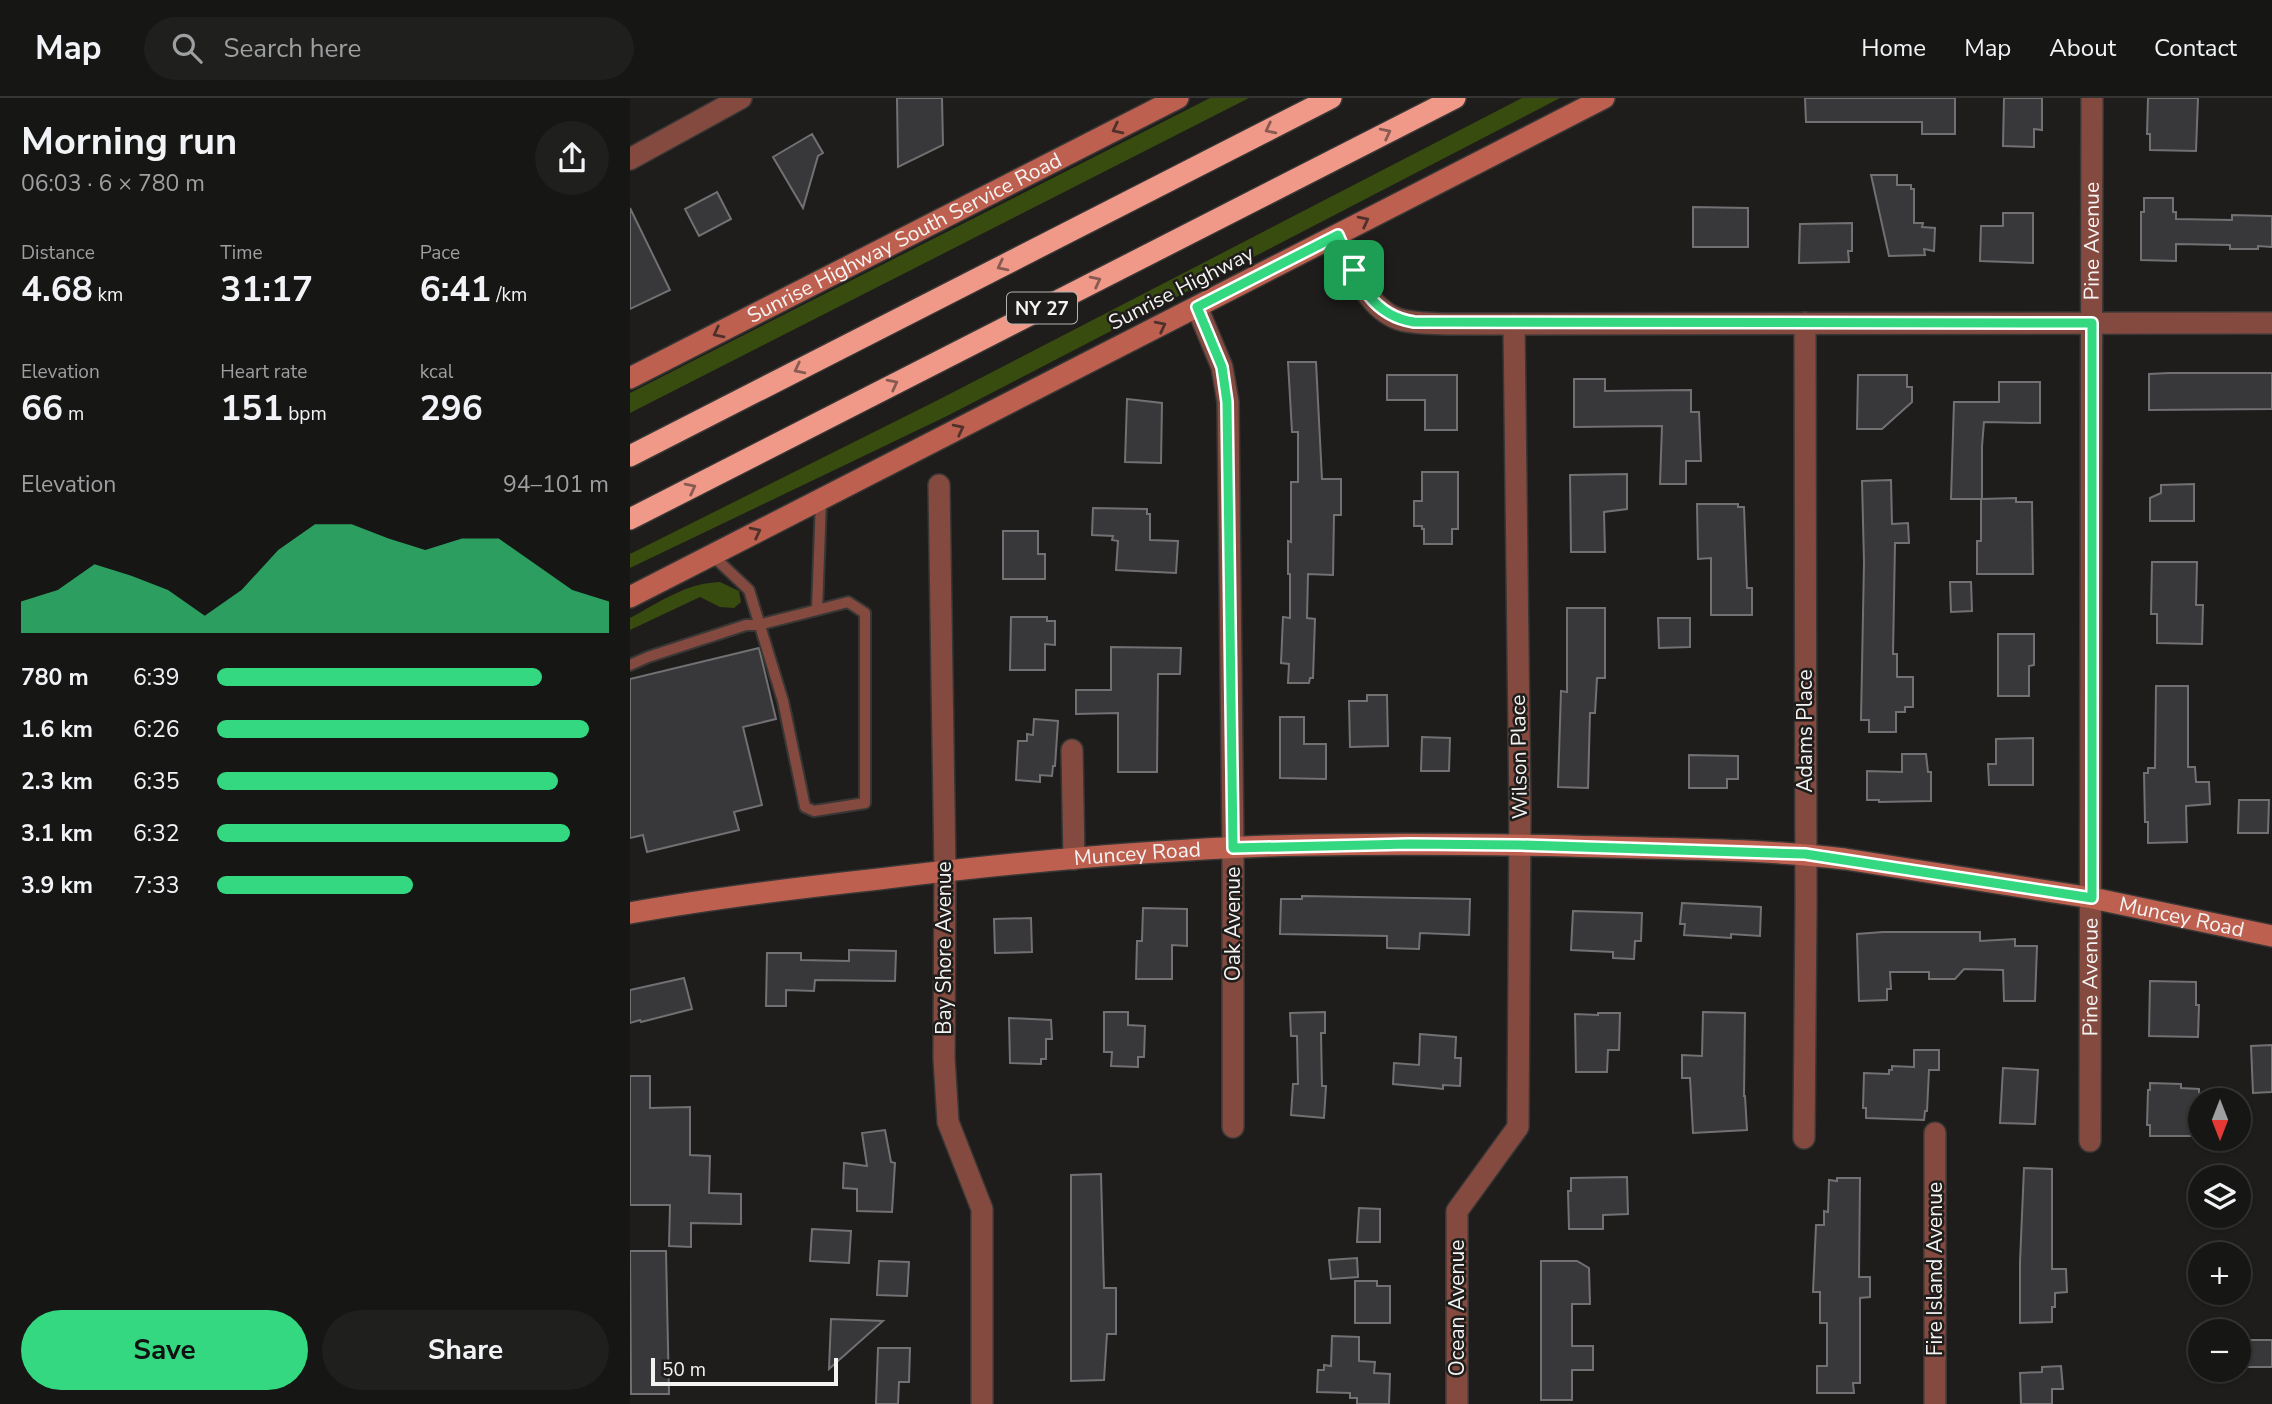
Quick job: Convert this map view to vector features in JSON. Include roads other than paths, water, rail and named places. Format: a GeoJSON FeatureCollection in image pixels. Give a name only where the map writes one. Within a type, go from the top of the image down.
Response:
{"type":"FeatureCollection","features":[{"type":"Feature","properties":{"kind":"highway","name":"NY 27"},"geometry":{"type":"LineString","coordinates":[[630,456],[1331,98]]}},
{"type":"Feature","properties":{"kind":"highway","name":"NY 27"},"geometry":{"type":"LineString","coordinates":[[630,519],[1455,98]]}},
{"type":"Feature","properties":{"kind":"main road","name":"Sunrise Highway South Service Road"},"geometry":{"type":"LineString","coordinates":[[630,378],[1178,98]]}},
{"type":"Feature","properties":{"kind":"main road","name":"Sunrise Highway"},"geometry":{"type":"LineString","coordinates":[[630,597],[1604,98]]}},
{"type":"Feature","properties":{"kind":"main road","name":"Muncey Road"},"geometry":{"type":"LineString","coordinates":[[630,913],[684,903],[945,871],[1074,859],[1233,848],[1361,844],[1520,845],[1805,854],[2092,898],[2272,936]]}},
{"type":"Feature","properties":{"kind":"street"},"geometry":{"type":"LineString","coordinates":[[630,159],[741,98]]}},
{"type":"Feature","properties":{"kind":"street","name":"Pine Avenue"},"geometry":{"type":"LineString","coordinates":[[2090,1141],[2092,98]]}},
{"type":"Feature","properties":{"kind":"street"},"geometry":{"type":"LineString","coordinates":[[1338,235],[1369,297],[1388,314],[1400,320],[1428,323],[2272,323]]}},
{"type":"Feature","properties":{"kind":"street","name":"Oak Avenue"},"geometry":{"type":"LineString","coordinates":[[1197,307],[1222,367],[1227,402],[1233,848],[1233,1127]]}},
{"type":"Feature","properties":{"kind":"street","name":"Adams Place"},"geometry":{"type":"LineString","coordinates":[[1804,1138],[1805,323]]}},
{"type":"Feature","properties":{"kind":"street","name":"Wilson Place"},"geometry":{"type":"LineString","coordinates":[[1457,1212],[1518,1127],[1520,845],[1514,324]]}},
{"type":"Feature","properties":{"kind":"street","name":"Bay Shore Avenue"},"geometry":{"type":"LineString","coordinates":[[939,485],[945,871],[944,1058],[948,1122],[982,1209],[982,1404]]}},
{"type":"Feature","properties":{"kind":"street"},"geometry":{"type":"LineString","coordinates":[[1072,750],[1074,859]]}},
{"type":"Feature","properties":{"kind":"street","name":"Fire Island Avenue"},"geometry":{"type":"LineString","coordinates":[[1935,1133],[1935,1404]]}},
{"type":"Feature","properties":{"kind":"street","name":"Ocean Avenue"},"geometry":{"type":"LineString","coordinates":[[1457,1212],[1457,1404]]}},
{"type":"Feature","properties":{"kind":"lane"},"geometry":{"type":"LineString","coordinates":[[817,610],[821,500]]}},
{"type":"Feature","properties":{"kind":"lane"},"geometry":{"type":"LineString","coordinates":[[630,665],[746,625],[758,625],[848,602],[865,613],[865,803],[814,811],[804,807],[783,701],[758,625],[749,590],[712,555]]}}]}
